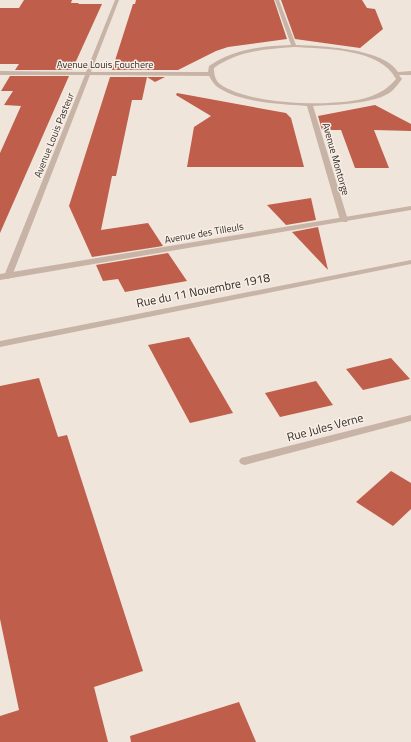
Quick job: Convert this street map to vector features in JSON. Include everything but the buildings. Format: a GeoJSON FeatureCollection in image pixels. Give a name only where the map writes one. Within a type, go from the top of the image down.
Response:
{"type":"FeatureCollection","features":[{"type":"Feature","properties":{"kind":"street","name":"Avenue Louis Pasteur"},"geometry":{"type":"LineString","coordinates":[[4,277],[89,73],[117,0]]}},
{"type":"Feature","properties":{"kind":"street"},"geometry":{"type":"LineString","coordinates":[[277,0],[294,46]]}},
{"type":"Feature","properties":{"kind":"street"},"geometry":{"type":"LineString","coordinates":[[294,46],[341,50],[370,56],[388,64],[398,73],[400,79],[396,86],[383,94],[362,100],[335,104],[310,105],[278,103],[239,94],[218,85],[211,74],[212,67],[222,58],[241,52],[266,47],[294,46]]}},
{"type":"Feature","properties":{"kind":"street","name":"Avenue Louis Fouchere"},"geometry":{"type":"LineString","coordinates":[[0,73],[211,74]]}},
{"type":"Feature","properties":{"kind":"street"},"geometry":{"type":"LineString","coordinates":[[398,73],[411,73]]}},
{"type":"Feature","properties":{"kind":"street","name":"Avenue Montorge"},"geometry":{"type":"LineString","coordinates":[[310,105],[344,220]]}},
{"type":"Feature","properties":{"kind":"street","name":"Avenue des Tilleuls"},"geometry":{"type":"LineString","coordinates":[[4,277],[411,208]]}},
{"type":"Feature","properties":{"kind":"street","name":"Rue du 11 Novembre 1918"},"geometry":{"type":"LineString","coordinates":[[0,344],[411,262]]}},
{"type":"Feature","properties":{"kind":"street","name":"Rue Jules Verne"},"geometry":{"type":"LineString","coordinates":[[245,461],[411,418]]}}]}
